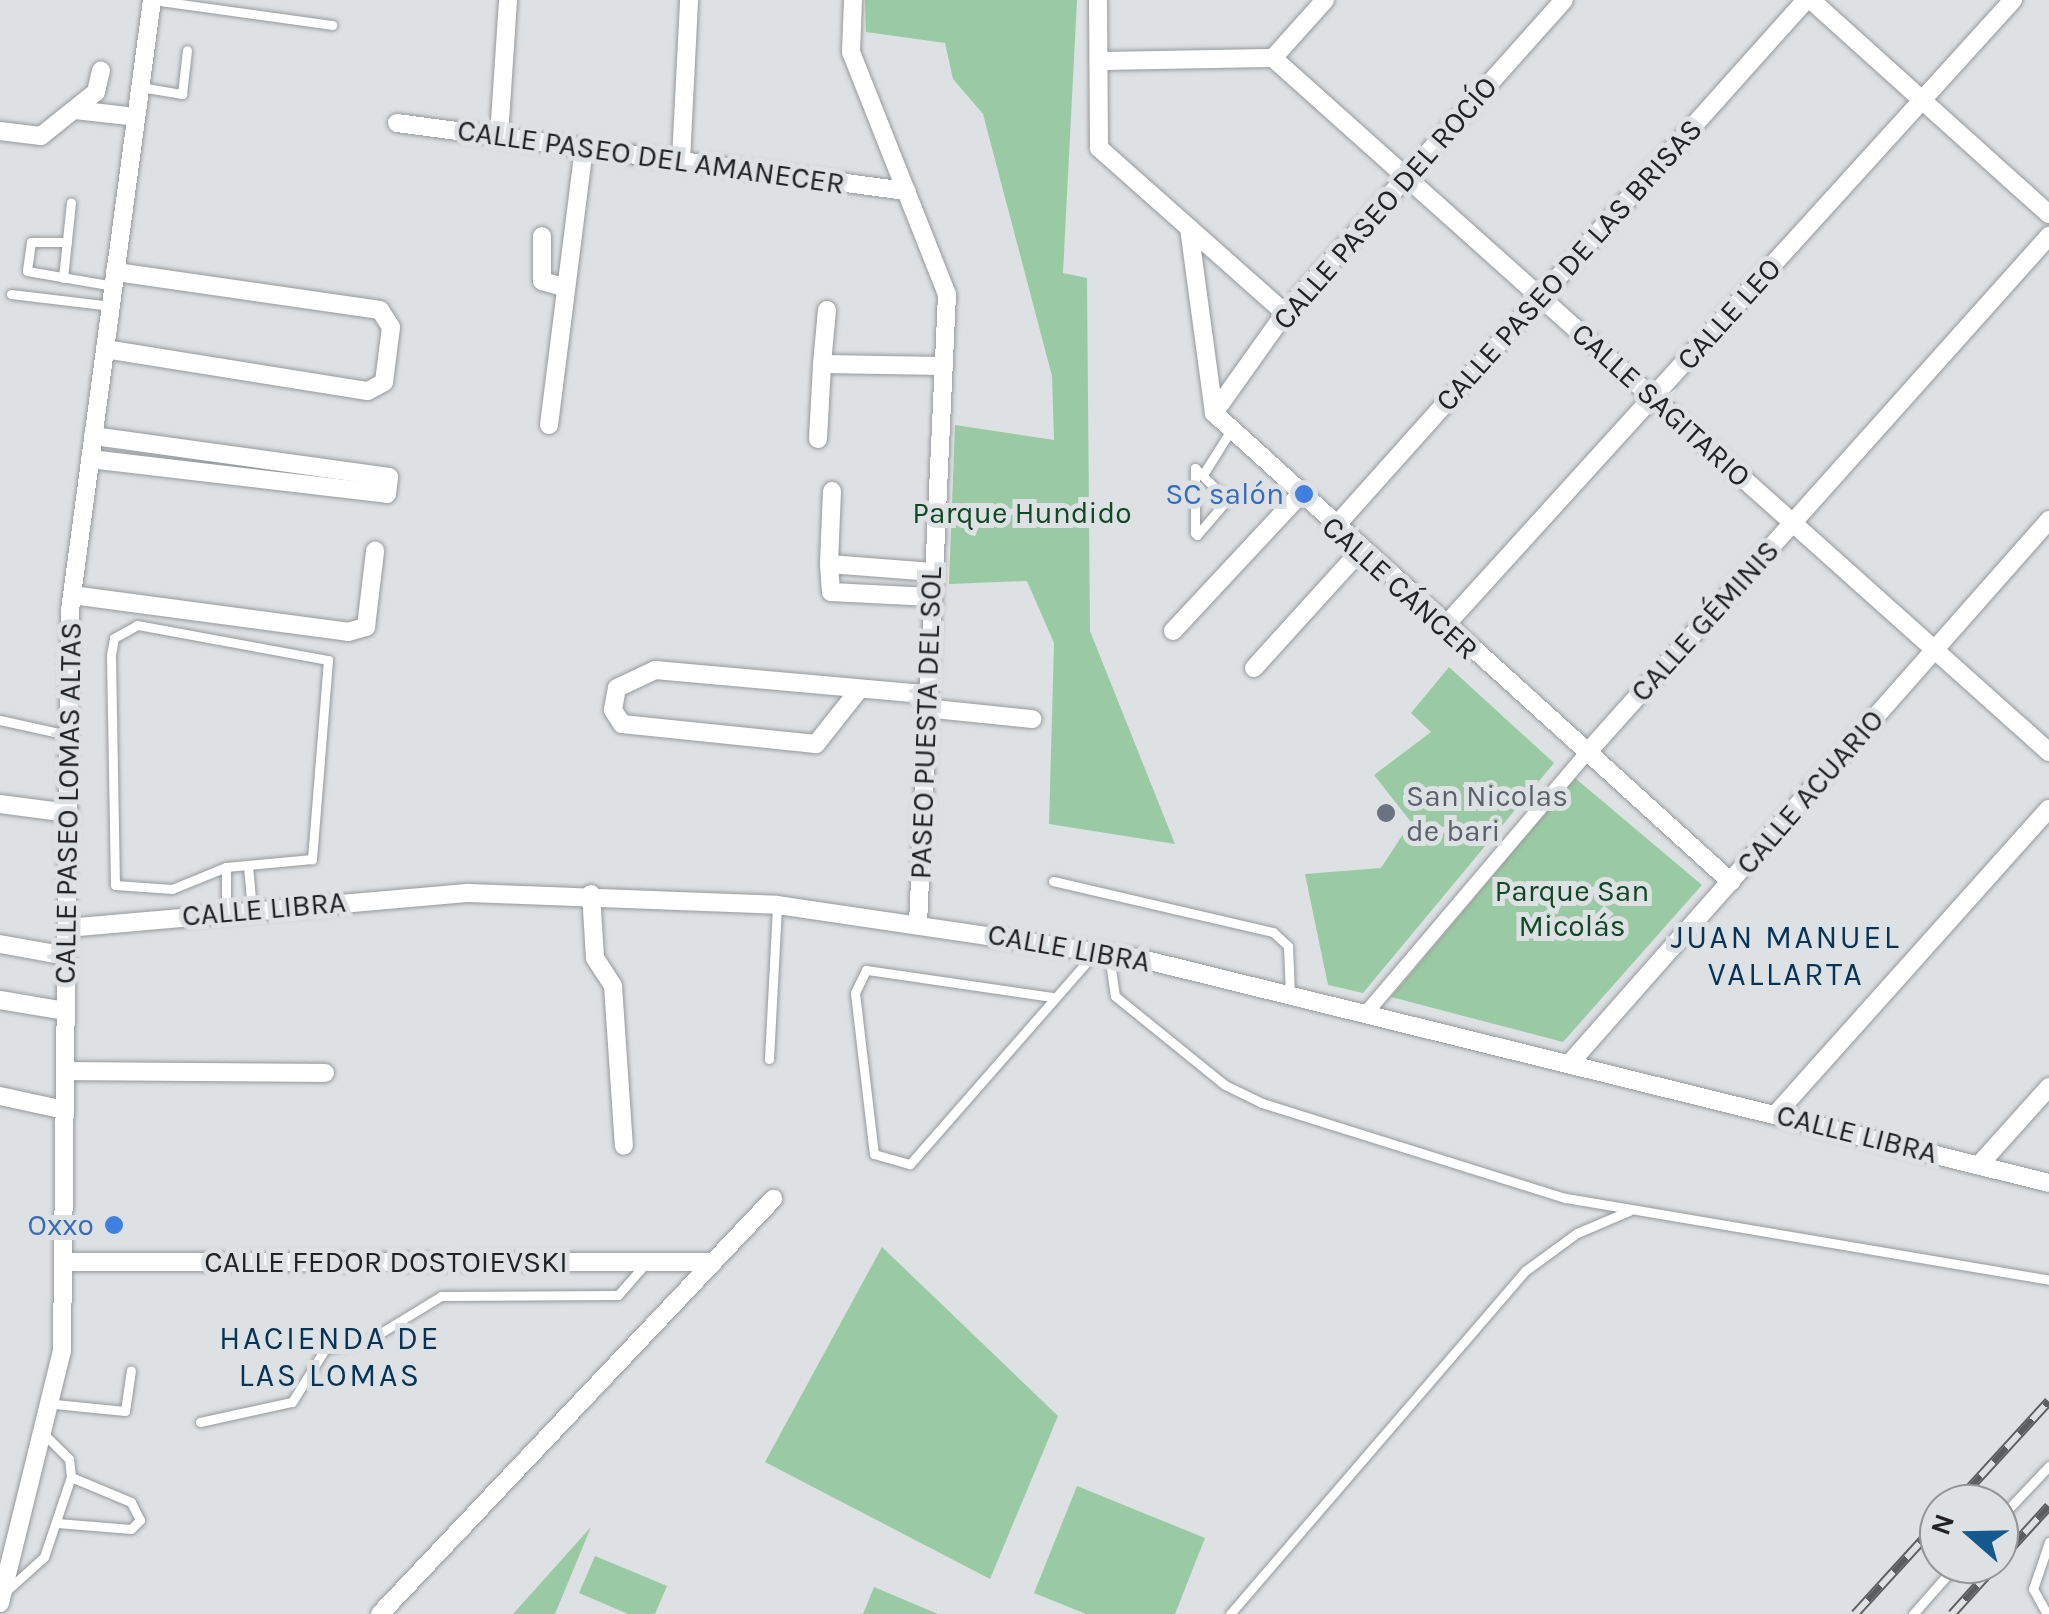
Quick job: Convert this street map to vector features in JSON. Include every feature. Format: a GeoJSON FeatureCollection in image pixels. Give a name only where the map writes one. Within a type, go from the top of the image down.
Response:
{"type":"FeatureCollection","features":[{"type":"Feature","properties":{"kind":"street","name":"CALLE PASEO LOMAS ALTAS"},"geometry":{"type":"LineString","coordinates":[[1,1598],[55,1404],[64,1262],[72,595],[152,0]]}},
{"type":"Feature","properties":{"kind":"street"},"geometry":{"type":"LineString","coordinates":[[500,136],[508,0]]}},
{"type":"Feature","properties":{"kind":"street"},"geometry":{"type":"LineString","coordinates":[[681,160],[688,0]]}},
{"type":"Feature","properties":{"kind":"street","name":"PASEO PUESTA DEL SOL"},"geometry":{"type":"LineString","coordinates":[[853,0],[851,52],[947,295],[918,925]]}},
{"type":"Feature","properties":{"kind":"street"},"geometry":{"type":"LineString","coordinates":[[1098,0],[1099,148],[1285,313]]}},
{"type":"Feature","properties":{"kind":"street"},"geometry":{"type":"LineString","coordinates":[[1098,61],[1273,58],[1324,0]]}},
{"type":"Feature","properties":{"kind":"street","name":"CALLE PASEO DEL ROCÍO"},"geometry":{"type":"LineString","coordinates":[[1214,413],[1285,313],[1564,0]]}},
{"type":"Feature","properties":{"kind":"street"},"geometry":{"type":"LineString","coordinates":[[1808,0],[2049,214]]}},
{"type":"Feature","properties":{"kind":"street","name":"CALLE PASEO DE LAS BRISAS"},"geometry":{"type":"LineString","coordinates":[[1333,529],[1808,0]]}},
{"type":"Feature","properties":{"kind":"street","name":"CALLE LEO"},"geometry":{"type":"LineString","coordinates":[[1444,627],[2013,0]]}},
{"type":"Feature","properties":{"kind":"street","name":"CALLE SAGITARIO"},"geometry":{"type":"LineString","coordinates":[[1273,58],[2049,752]]}},
{"type":"Feature","properties":{"kind":"street"},"geometry":{"type":"LineString","coordinates":[[0,131],[42,136],[96,92],[101,71]]}},
{"type":"Feature","properties":{"kind":"street"},"geometry":{"type":"LineString","coordinates":[[75,110],[136,118]]}},
{"type":"Feature","properties":{"kind":"street","name":"CALLE PASEO DEL AMANECER"},"geometry":{"type":"LineString","coordinates":[[397,123],[906,191]]}},
{"type":"Feature","properties":{"kind":"street"},"geometry":{"type":"LineString","coordinates":[[549,425],[584,148]]}},
{"type":"Feature","properties":{"kind":"street"},"geometry":{"type":"LineString","coordinates":[[1189,228],[1214,413]]}},
{"type":"Feature","properties":{"kind":"street"},"geometry":{"type":"LineString","coordinates":[[542,236],[542,281],[566,288]]}},
{"type":"Feature","properties":{"kind":"street","name":"CALLE GÉMINIS"},"geometry":{"type":"LineString","coordinates":[[1367,1012],[1586,754],[2049,236]]}},
{"type":"Feature","properties":{"kind":"street"},"geometry":{"type":"LineString","coordinates":[[105,350],[368,391],[384,382],[391,327],[380,310],[114,279]]}},
{"type":"Feature","properties":{"kind":"street"},"geometry":{"type":"LineString","coordinates":[[818,439],[827,310]]}},
{"type":"Feature","properties":{"kind":"street"},"geometry":{"type":"LineString","coordinates":[[822,364],[943,366]]}},
{"type":"Feature","properties":{"kind":"street","name":"CALLE CÁNCER"},"geometry":{"type":"LineString","coordinates":[[1214,413],[1333,529],[1731,882]]}},
{"type":"Feature","properties":{"kind":"street"},"geometry":{"type":"LineString","coordinates":[[90,459],[387,494],[389,477],[93,436]]}},
{"type":"Feature","properties":{"kind":"street"},"geometry":{"type":"LineString","coordinates":[[832,491],[831,592],[931,597]]}},
{"type":"Feature","properties":{"kind":"street"},"geometry":{"type":"LineString","coordinates":[[1173,631],[1299,496]]}},
{"type":"Feature","properties":{"kind":"street","name":"CALLE ACUARIO"},"geometry":{"type":"LineString","coordinates":[[1570,1062],[2049,520]]}},
{"type":"Feature","properties":{"kind":"street"},"geometry":{"type":"LineString","coordinates":[[72,595],[348,632],[366,628],[374,550]]}},
{"type":"Feature","properties":{"kind":"street"},"geometry":{"type":"LineString","coordinates":[[1254,668],[1359,552]]}},
{"type":"Feature","properties":{"kind":"street"},"geometry":{"type":"LineString","coordinates":[[829,564],[932,572]]}},
{"type":"Feature","properties":{"kind":"street"},"geometry":{"type":"LineString","coordinates":[[858,690],[816,744],[622,724],[614,710],[617,688],[655,670],[858,690],[1032,720]]}},
{"type":"Feature","properties":{"kind":"street"},"geometry":{"type":"LineString","coordinates":[[0,804],[68,813]]}},
{"type":"Feature","properties":{"kind":"street"},"geometry":{"type":"LineString","coordinates":[[1776,1114],[2049,808]]}},
{"type":"Feature","properties":{"kind":"street"},"geometry":{"type":"LineString","coordinates":[[591,894],[595,958],[614,986],[624,1146]]}},
{"type":"Feature","properties":{"kind":"street","name":"CALLE LIBRA"},"geometry":{"type":"LineString","coordinates":[[67,928],[252,910],[591,894],[777,906],[1104,952],[1367,1012],[2049,1183]]}},
{"type":"Feature","properties":{"kind":"street"},"geometry":{"type":"LineString","coordinates":[[0,944],[66,956]]}},
{"type":"Feature","properties":{"kind":"street"},"geometry":{"type":"LineString","coordinates":[[0,1000],[66,1011]]}},
{"type":"Feature","properties":{"kind":"street"},"geometry":{"type":"LineString","coordinates":[[65,1072],[325,1074]]}},
{"type":"Feature","properties":{"kind":"street"},"geometry":{"type":"LineString","coordinates":[[1979,1165],[2049,1086]]}},
{"type":"Feature","properties":{"kind":"street"},"geometry":{"type":"LineString","coordinates":[[0,1096],[65,1110]]}},
{"type":"Feature","properties":{"kind":"street"},"geometry":{"type":"LineString","coordinates":[[380,1614],[709,1262],[773,1200]]}},
{"type":"Feature","properties":{"kind":"street","name":"CALLE FEDOR DOSTOIEVSKI"},"geometry":{"type":"LineString","coordinates":[[64,1262],[709,1262]]}},
{"type":"Feature","properties":{"kind":"lane"},"geometry":{"type":"LineString","coordinates":[[152,0],[332,26]]}},
{"type":"Feature","properties":{"kind":"lane"},"geometry":{"type":"LineString","coordinates":[[140,87],[182,94],[187,50]]}},
{"type":"Feature","properties":{"kind":"lane"},"geometry":{"type":"LineString","coordinates":[[63,278],[71,202]]}},
{"type":"Feature","properties":{"kind":"lane"},"geometry":{"type":"LineString","coordinates":[[67,242],[31,242],[22,255],[27,271],[63,278],[114,279]]}},
{"type":"Feature","properties":{"kind":"lane"},"geometry":{"type":"LineString","coordinates":[[11,294],[111,306]]}},
{"type":"Feature","properties":{"kind":"lane"},"geometry":{"type":"LineString","coordinates":[[1204,473],[1231,430]]}},
{"type":"Feature","properties":{"kind":"lane"},"geometry":{"type":"LineString","coordinates":[[1195,468],[1204,473],[1227,501],[1196,535],[1195,468]]}},
{"type":"Feature","properties":{"kind":"lane"},"geometry":{"type":"LineString","coordinates":[[124,627],[328,660],[312,859],[248,866],[226,867],[172,890],[128,890],[110,876],[111,655],[124,627]]}},
{"type":"Feature","properties":{"kind":"lane"},"geometry":{"type":"LineString","coordinates":[[0,720],[68,735]]}},
{"type":"Feature","properties":{"kind":"lane"},"geometry":{"type":"LineString","coordinates":[[248,866],[252,910]]}},
{"type":"Feature","properties":{"kind":"lane"},"geometry":{"type":"LineString","coordinates":[[226,867],[226,912]]}},
{"type":"Feature","properties":{"kind":"lane"},"geometry":{"type":"LineString","coordinates":[[1053,880],[1273,932],[1288,946],[1290,994]]}},
{"type":"Feature","properties":{"kind":"lane"},"geometry":{"type":"LineString","coordinates":[[769,1059],[777,906]]}},
{"type":"Feature","properties":{"kind":"lane"},"geometry":{"type":"LineString","coordinates":[[1052,997],[866,970],[855,993],[874,1154],[910,1164],[1052,997],[1104,952],[1115,996],[1226,1085],[1566,1198],[2049,1280]]}},
{"type":"Feature","properties":{"kind":"lane"},"geometry":{"type":"LineString","coordinates":[[1230,1614],[1525,1271],[1576,1232],[1632,1210]]}},
{"type":"Feature","properties":{"kind":"lane"},"geometry":{"type":"LineString","coordinates":[[200,1422],[292,1402],[325,1349],[369,1340],[441,1296],[618,1295],[646,1263]]}},
{"type":"Feature","properties":{"kind":"lane"},"geometry":{"type":"LineString","coordinates":[[55,1404],[125,1411],[131,1370]]}},
{"type":"Feature","properties":{"kind":"lane"},"geometry":{"type":"LineString","coordinates":[[1,1598],[36,1570],[57,1523],[71,1477],[69,1459],[47,1437]]}},
{"type":"Feature","properties":{"kind":"lane"},"geometry":{"type":"LineString","coordinates":[[2019,1498],[2049,1466]]}},
{"type":"Feature","properties":{"kind":"lane"},"geometry":{"type":"LineString","coordinates":[[57,1523],[131,1529],[140,1520],[131,1502],[71,1477]]}},
{"type":"Feature","properties":{"kind":"lane"},"geometry":{"type":"LineString","coordinates":[[2046,1614],[2033,1589],[2049,1542]]}},
{"type":"Feature","properties":{"kind":"lane"},"geometry":{"type":"LineString","coordinates":[[1913,1614],[1939,1584]]}},
{"type":"Feature","properties":{"kind":"green space","name":"Parque Hundido"},"geometry":{"type":"Polygon","coordinates":[[[865,0],[1077,0],[1063,273],[1087,278],[1090,631],[1175,844],[1049,824],[1054,643],[1027,581],[949,584],[955,425],[1054,440],[1052,376],[983,114],[953,79],[945,43],[866,32],[865,0]]]}},
{"type":"Feature","properties":{"kind":"green space"},"geometry":{"type":"Polygon","coordinates":[[[1449,667],[1554,763],[1363,993],[1328,985],[1305,874],[1381,868],[1411,822],[1374,775],[1431,732],[1411,713],[1449,667]]]}},
{"type":"Feature","properties":{"kind":"green space","name":"Parque San Micolás"},"geometry":{"type":"Polygon","coordinates":[[[1575,778],[1702,885],[1563,1042],[1391,997],[1575,778]]]}},
{"type":"Feature","properties":{"kind":"green space"},"geometry":{"type":"Polygon","coordinates":[[[882,1247],[1058,1416],[990,1579],[765,1462],[882,1247]]]}},
{"type":"Feature","properties":{"kind":"green space"},"geometry":{"type":"Polygon","coordinates":[[[1077,1486],[1205,1538],[1175,1614],[1086,1614],[1034,1593],[1077,1486]]]}},
{"type":"Feature","properties":{"kind":"green space"},"geometry":{"type":"Polygon","coordinates":[[[591,1527],[555,1614],[513,1614],[591,1527]]]}},
{"type":"Feature","properties":{"kind":"green space"},"geometry":{"type":"Polygon","coordinates":[[[595,1556],[667,1586],[655,1614],[628,1614],[579,1593],[595,1556]]]}},
{"type":"Feature","properties":{"kind":"green space"},"geometry":{"type":"Polygon","coordinates":[[[874,1587],[938,1614],[863,1614],[874,1587]]]}},
{"type":"Feature","properties":{"kind":"railway"},"geometry":{"type":"LineString","coordinates":[[1973,1484],[2049,1401]]}},
{"type":"Feature","properties":{"kind":"railway"},"geometry":{"type":"LineString","coordinates":[[2019,1539],[2049,1506]]}},
{"type":"Feature","properties":{"kind":"railway"},"geometry":{"type":"LineString","coordinates":[[1855,1614],[1919,1544]]}},
{"type":"Feature","properties":{"kind":"railway"},"geometry":{"type":"LineString","coordinates":[[1952,1614],[1979,1584]]}},
{"type":"Feature","properties":{"kind":"place","name":"SC salón"},"geometry":{"type":"Point","coordinates":[1304,494]}},
{"type":"Feature","properties":{"kind":"place","name":"San Nicolas de bari"},"geometry":{"type":"Point","coordinates":[1386,813]}},
{"type":"Feature","properties":{"kind":"place","name":"Oxxo"},"geometry":{"type":"Point","coordinates":[114,1225]}},
{"type":"Feature","properties":{"kind":"district","name":"JUAN MANUEL VALLARTA"},"geometry":{"type":"Point","coordinates":[1786,958]}},
{"type":"Feature","properties":{"kind":"district","name":"HACIENDA DE LAS LOMAS"},"geometry":{"type":"Point","coordinates":[330,1358]}}]}
